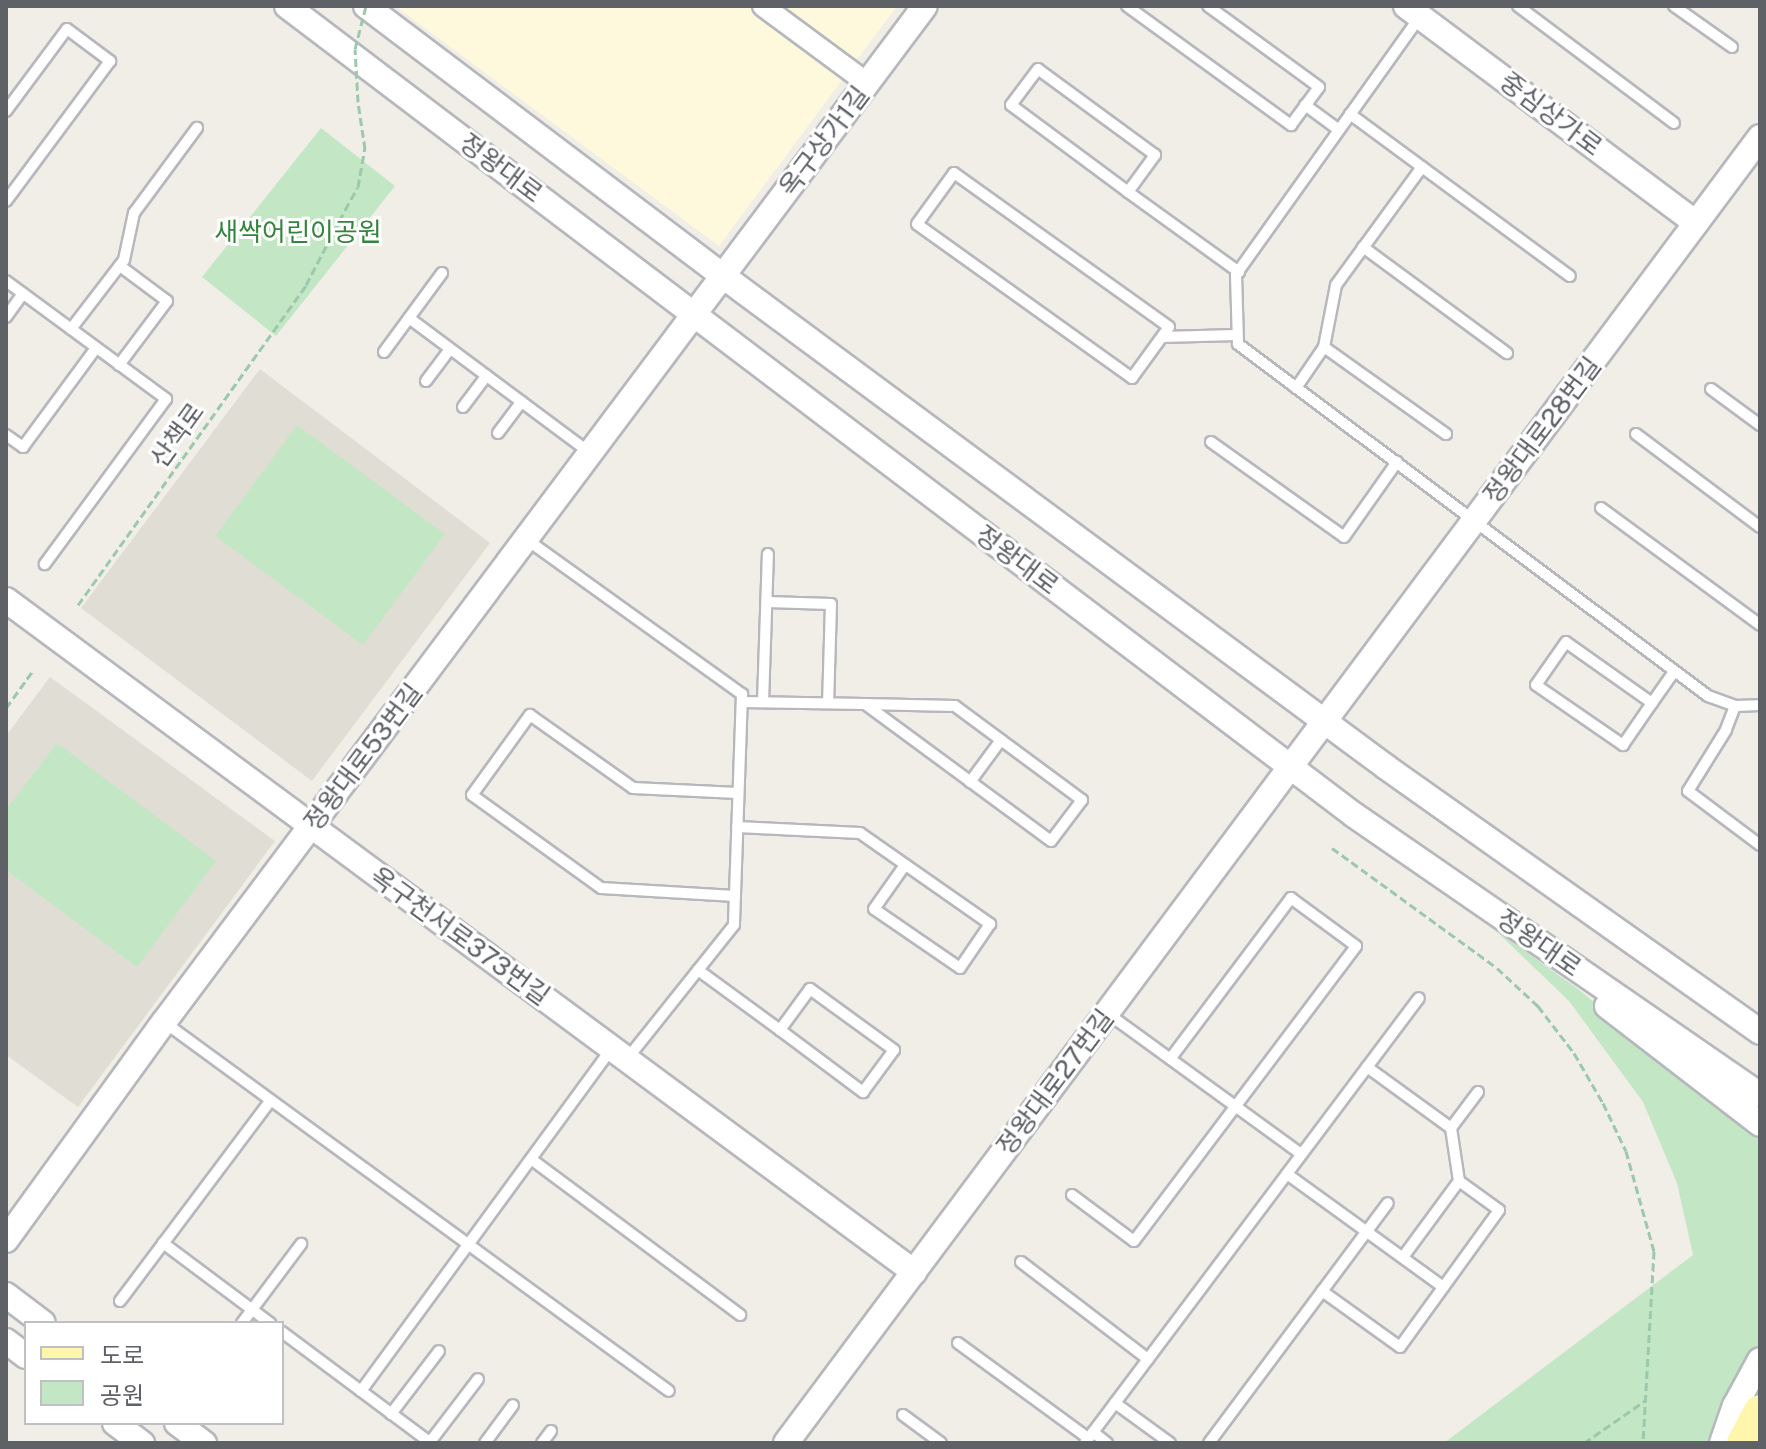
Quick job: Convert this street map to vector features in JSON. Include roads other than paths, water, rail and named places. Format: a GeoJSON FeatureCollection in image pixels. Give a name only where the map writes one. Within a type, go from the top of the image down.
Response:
{"type":"FeatureCollection","features":[{"type":"Feature","properties":{"kind":"main road"},"geometry":{"type":"LineString","coordinates":[[1743,1443],[1760,1411]]}},
{"type":"Feature","properties":{"kind":"street","name":"정왕대로"},"geometry":{"type":"LineString","coordinates":[[287,6],[1290,767],[1760,1095]]}},
{"type":"Feature","properties":{"kind":"street","name":"정왕대로"},"geometry":{"type":"LineString","coordinates":[[366,6],[723,276],[1324,722],[1760,1032]]}},
{"type":"Feature","properties":{"kind":"street"},"geometry":{"type":"LineString","coordinates":[[763,6],[867,83]]}},
{"type":"Feature","properties":{"kind":"street","name":"옥구상가1길"},"geometry":{"type":"LineString","coordinates":[[723,276],[925,6]]}},
{"type":"Feature","properties":{"kind":"street","name":"중심상가로"},"geometry":{"type":"LineString","coordinates":[[1413,11],[1696,223]]}},
{"type":"Feature","properties":{"kind":"street","name":"정왕대로28번길"},"geometry":{"type":"LineString","coordinates":[[1324,722],[1760,137]]}},
{"type":"Feature","properties":{"kind":"street","name":"정왕대로53번길"},"geometry":{"type":"LineString","coordinates":[[6,1240],[164,1022],[723,276]]}},
{"type":"Feature","properties":{"kind":"street","name":"옥구천서로373번길"},"geometry":{"type":"LineString","coordinates":[[6,600],[914,1272]]}},
{"type":"Feature","properties":{"kind":"street","name":"정왕대로27번길"},"geometry":{"type":"LineString","coordinates":[[786,1443],[1324,722]]}},
{"type":"Feature","properties":{"kind":"street"},"geometry":{"type":"LineString","coordinates":[[1551,951],[1618,1017],[1760,1124]]}},
{"type":"Feature","properties":{"kind":"street"},"geometry":{"type":"LineString","coordinates":[[6,1295],[40,1321]]}},
{"type":"Feature","properties":{"kind":"street"},"geometry":{"type":"LineString","coordinates":[[6,1341],[24,1354]]}},
{"type":"Feature","properties":{"kind":"street"},"geometry":{"type":"LineString","coordinates":[[1722,1443],[1735,1406],[1760,1360]]}},
{"type":"Feature","properties":{"kind":"street"},"geometry":{"type":"LineString","coordinates":[[118,1425],[142,1443]]}},
{"type":"Feature","properties":{"kind":"street"},"geometry":{"type":"LineString","coordinates":[[180,1425],[204,1443]]}},
{"type":"Feature","properties":{"kind":"lane"},"geometry":{"type":"LineString","coordinates":[[1127,6],[1291,125],[1319,87],[1208,6]]}},
{"type":"Feature","properties":{"kind":"lane"},"geometry":{"type":"LineString","coordinates":[[1518,6],[1532,10],[1674,123]]}},
{"type":"Feature","properties":{"kind":"lane"},"geometry":{"type":"LineString","coordinates":[[1674,6],[1732,47]]}},
{"type":"Feature","properties":{"kind":"lane"},"geometry":{"type":"LineString","coordinates":[[1413,11],[1350,114],[1239,272],[1238,344],[1708,696],[1735,706],[1760,705]]}},
{"type":"Feature","properties":{"kind":"lane"},"geometry":{"type":"LineString","coordinates":[[6,111],[67,29],[110,61],[6,201]]}},
{"type":"Feature","properties":{"kind":"lane"},"geometry":{"type":"LineString","coordinates":[[1128,192],[1155,155],[1038,69],[1011,105],[1128,192],[1239,272]]}},
{"type":"Feature","properties":{"kind":"lane"},"geometry":{"type":"LineString","coordinates":[[1305,105],[1339,130]]}},
{"type":"Feature","properties":{"kind":"lane"},"geometry":{"type":"LineString","coordinates":[[1350,114],[1570,276]]}},
{"type":"Feature","properties":{"kind":"lane"},"geometry":{"type":"LineString","coordinates":[[71,329],[124,260],[134,213],[197,128]]}},
{"type":"Feature","properties":{"kind":"lane"},"geometry":{"type":"LineString","coordinates":[[1296,388],[1324,347],[1336,285],[1422,167]]}},
{"type":"Feature","properties":{"kind":"lane"},"geometry":{"type":"LineString","coordinates":[[954,173],[1169,327],[1162,337],[1132,378],[917,224],[954,173]]}},
{"type":"Feature","properties":{"kind":"lane"},"geometry":{"type":"LineString","coordinates":[[1363,247],[1507,353]]}},
{"type":"Feature","properties":{"kind":"lane"},"geometry":{"type":"LineString","coordinates":[[119,365],[167,301],[120,266]]}},
{"type":"Feature","properties":{"kind":"lane"},"geometry":{"type":"LineString","coordinates":[[384,352],[442,273]]}},
{"type":"Feature","properties":{"kind":"lane"},"geometry":{"type":"LineString","coordinates":[[6,281],[166,399],[45,564]]}},
{"type":"Feature","properties":{"kind":"lane"},"geometry":{"type":"LineString","coordinates":[[6,317],[23,294]]}},
{"type":"Feature","properties":{"kind":"lane"},"geometry":{"type":"LineString","coordinates":[[409,318],[590,453]]}},
{"type":"Feature","properties":{"kind":"lane"},"geometry":{"type":"LineString","coordinates":[[1162,337],[1237,335]]}},
{"type":"Feature","properties":{"kind":"lane"},"geometry":{"type":"LineString","coordinates":[[1324,347],[1446,434]]}},
{"type":"Feature","properties":{"kind":"lane"},"geometry":{"type":"LineString","coordinates":[[6,435],[23,447],[96,348]]}},
{"type":"Feature","properties":{"kind":"lane"},"geometry":{"type":"LineString","coordinates":[[426,381],[450,349]]}},
{"type":"Feature","properties":{"kind":"lane"},"geometry":{"type":"LineString","coordinates":[[463,407],[486,376]]}},
{"type":"Feature","properties":{"kind":"lane"},"geometry":{"type":"LineString","coordinates":[[1711,389],[1760,425]]}},
{"type":"Feature","properties":{"kind":"lane"},"geometry":{"type":"LineString","coordinates":[[498,433],[521,402]]}},
{"type":"Feature","properties":{"kind":"lane"},"geometry":{"type":"LineString","coordinates":[[1636,434],[1760,527]]}},
{"type":"Feature","properties":{"kind":"lane"},"geometry":{"type":"LineString","coordinates":[[1211,442],[1344,537],[1397,462]]}},
{"type":"Feature","properties":{"kind":"lane"},"geometry":{"type":"LineString","coordinates":[[1601,508],[1760,625]]}},
{"type":"Feature","properties":{"kind":"lane"},"geometry":{"type":"LineString","coordinates":[[361,1391],[531,1159],[619,1053],[698,970],[734,925],[742,694],[526,539]]}},
{"type":"Feature","properties":{"kind":"lane"},"geometry":{"type":"LineString","coordinates":[[763,702],[768,554]]}},
{"type":"Feature","properties":{"kind":"lane"},"geometry":{"type":"LineString","coordinates":[[767,602],[831,604],[828,703]]}},
{"type":"Feature","properties":{"kind":"lane"},"geometry":{"type":"LineString","coordinates":[[1652,703],[1566,642],[1536,685],[1623,745],[1652,703],[1674,671]]}},
{"type":"Feature","properties":{"kind":"lane"},"geometry":{"type":"LineString","coordinates":[[742,702],[828,703],[955,706],[1082,800],[1051,841],[865,704]]}},
{"type":"Feature","properties":{"kind":"lane"},"geometry":{"type":"LineString","coordinates":[[1735,706],[1726,730],[1688,791],[1760,845]]}},
{"type":"Feature","properties":{"kind":"lane"},"geometry":{"type":"LineString","coordinates":[[1747,707],[1760,716]]}},
{"type":"Feature","properties":{"kind":"lane"},"geometry":{"type":"LineString","coordinates":[[735,896],[601,888],[472,795],[530,715],[633,788],[738,793]]}},
{"type":"Feature","properties":{"kind":"lane"},"geometry":{"type":"LineString","coordinates":[[970,782],[1001,740]]}},
{"type":"Feature","properties":{"kind":"lane"},"geometry":{"type":"LineString","coordinates":[[737,827],[860,833],[990,924],[960,968],[874,909],[905,865]]}},
{"type":"Feature","properties":{"kind":"lane"},"geometry":{"type":"LineString","coordinates":[[1072,1195],[1134,1241],[1356,946],[1291,898],[1170,1059]]}},
{"type":"Feature","properties":{"kind":"lane"},"geometry":{"type":"LineString","coordinates":[[698,970],[863,1092],[894,1050],[810,989],[780,1030]]}},
{"type":"Feature","properties":{"kind":"lane"},"geometry":{"type":"LineString","coordinates":[[1089,1438],[1419,998]]}},
{"type":"Feature","properties":{"kind":"lane"},"geometry":{"type":"LineString","coordinates":[[1107,1013],[1301,1154]]}},
{"type":"Feature","properties":{"kind":"lane"},"geometry":{"type":"LineString","coordinates":[[164,1022],[669,1391]]}},
{"type":"Feature","properties":{"kind":"lane"},"geometry":{"type":"LineString","coordinates":[[1367,1067],[1451,1128],[1459,1181],[1403,1257]]}},
{"type":"Feature","properties":{"kind":"lane"},"geometry":{"type":"LineString","coordinates":[[1451,1128],[1478,1092]]}},
{"type":"Feature","properties":{"kind":"lane"},"geometry":{"type":"LineString","coordinates":[[120,1301],[271,1100]]}},
{"type":"Feature","properties":{"kind":"lane"},"geometry":{"type":"LineString","coordinates":[[531,1159],[740,1315]]}},
{"type":"Feature","properties":{"kind":"lane"},"geometry":{"type":"LineString","coordinates":[[1287,1174],[1443,1287]]}},
{"type":"Feature","properties":{"kind":"lane"},"geometry":{"type":"LineString","coordinates":[[1322,1291],[1400,1347],[1499,1210],[1459,1181]]}},
{"type":"Feature","properties":{"kind":"lane"},"geometry":{"type":"LineString","coordinates":[[1209,1443],[1388,1203]]}},
{"type":"Feature","properties":{"kind":"lane"},"geometry":{"type":"LineString","coordinates":[[163,1243],[267,1321]]}},
{"type":"Feature","properties":{"kind":"lane"},"geometry":{"type":"LineString","coordinates":[[243,1321],[301,1244]]}},
{"type":"Feature","properties":{"kind":"lane"},"geometry":{"type":"LineString","coordinates":[[1021,1262],[1148,1359]]}},
{"type":"Feature","properties":{"kind":"lane"},"geometry":{"type":"LineString","coordinates":[[284,1333],[430,1443],[478,1379]]}},
{"type":"Feature","properties":{"kind":"lane"},"geometry":{"type":"LineString","coordinates":[[958,1343],[1089,1438],[1107,1443]]}},
{"type":"Feature","properties":{"kind":"lane"},"geometry":{"type":"LineString","coordinates":[[391,1414],[439,1351]]}},
{"type":"Feature","properties":{"kind":"lane"},"geometry":{"type":"LineString","coordinates":[[1115,1403],[1170,1443]]}},
{"type":"Feature","properties":{"kind":"lane"},"geometry":{"type":"LineString","coordinates":[[485,1443],[513,1405]]}},
{"type":"Feature","properties":{"kind":"lane"},"geometry":{"type":"LineString","coordinates":[[903,1415],[941,1443]]}},
{"type":"Feature","properties":{"kind":"lane"},"geometry":{"type":"LineString","coordinates":[[542,1443],[551,1431]]}},
{"type":"Feature","properties":{"kind":"park label","name":"새싹어린이공원"},"geometry":{"type":"Point","coordinates":[298,232]}}]}
